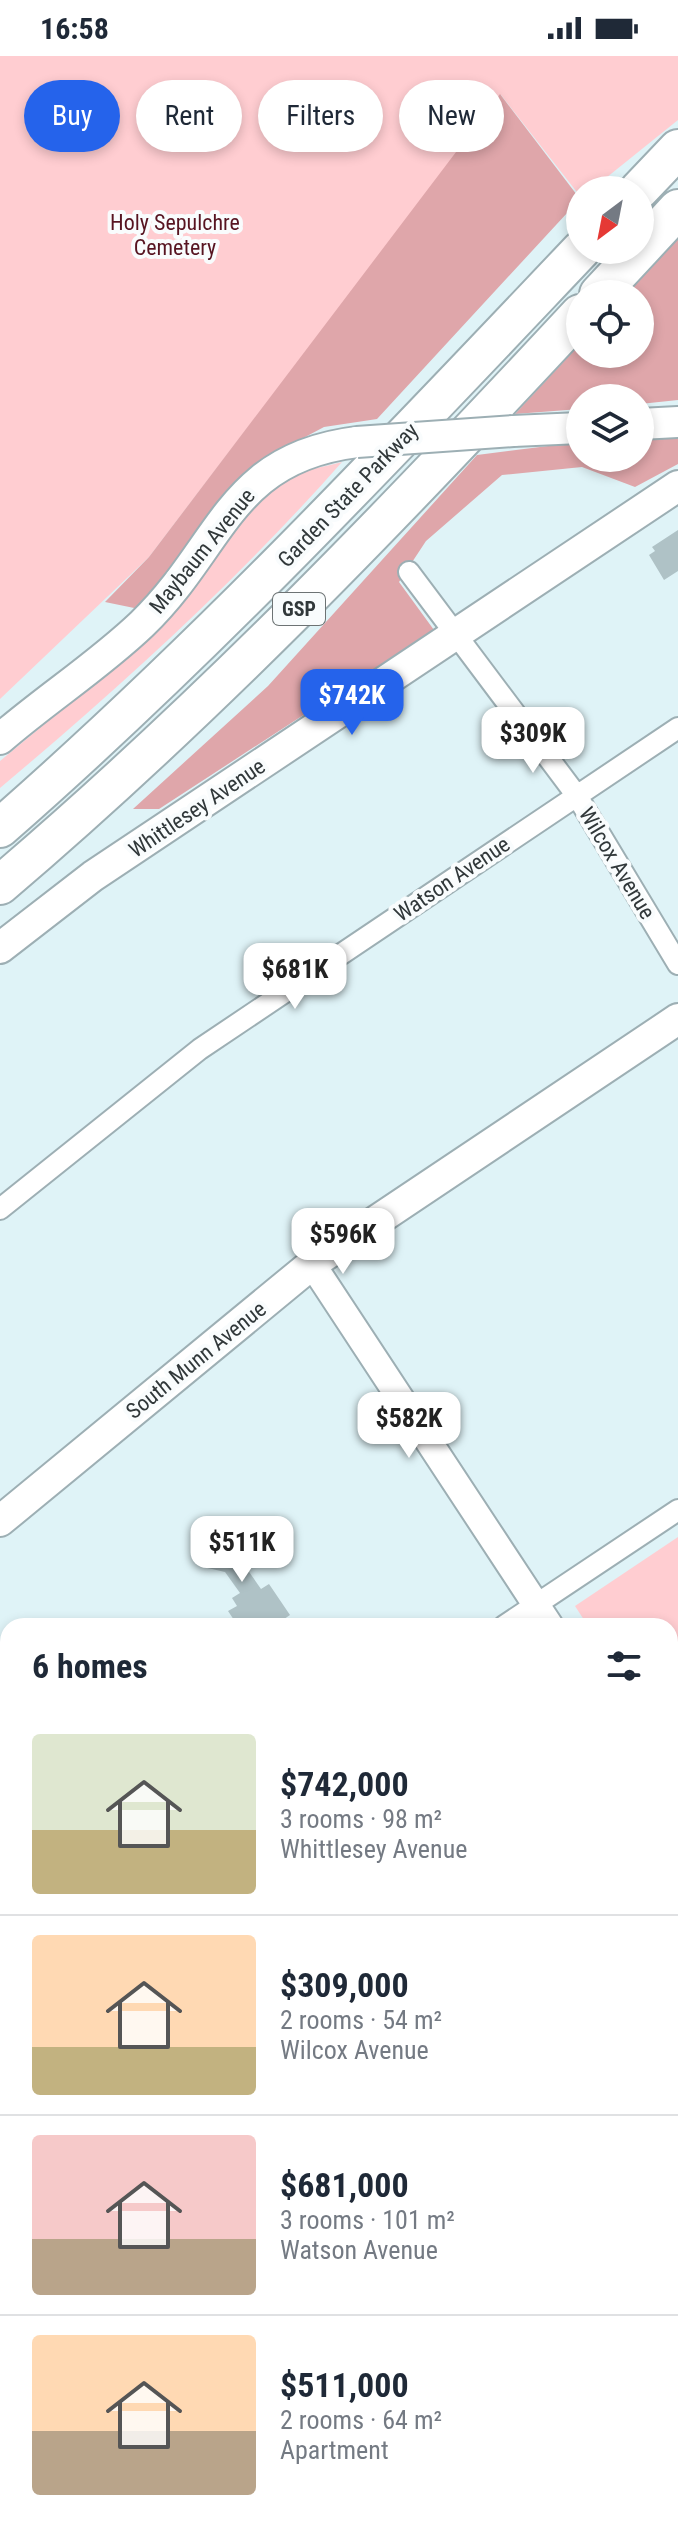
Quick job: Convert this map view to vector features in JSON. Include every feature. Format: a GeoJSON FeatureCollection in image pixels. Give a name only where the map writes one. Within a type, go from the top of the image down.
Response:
{"type":"FeatureCollection","features":[{"type":"Feature","properties":{"kind":"highway"},"geometry":{"type":"LineString","coordinates":[[652,176],[678,149]]}},
{"type":"Feature","properties":{"kind":"highway"},"geometry":{"type":"LineString","coordinates":[[654,235],[678,209]]}},
{"type":"Feature","properties":{"kind":"highway","name":"Garden State Parkway"},"geometry":{"type":"LineString","coordinates":[[0,828],[154,689],[258,587],[568,264]]}},
{"type":"Feature","properties":{"kind":"highway"},"geometry":{"type":"LineString","coordinates":[[612,280],[627,264]]}},
{"type":"Feature","properties":{"kind":"highway","name":"Garden State Parkway"},"geometry":{"type":"LineString","coordinates":[[0,885],[161,742],[298,610],[566,329]]}},
{"type":"Feature","properties":{"kind":"main road"},"geometry":{"type":"LineString","coordinates":[[654,423],[678,422]]}},
{"type":"Feature","properties":{"kind":"main road","name":"Maybaum Avenue"},"geometry":{"type":"LineString","coordinates":[[0,739],[144,622],[180,581],[228,513],[271,470],[307,451],[357,442],[566,429]]}},
{"type":"Feature","properties":{"kind":"main road","name":"Whittlesey Avenue"},"geometry":{"type":"LineString","coordinates":[[0,948],[93,876],[678,486]]}},
{"type":"Feature","properties":{"kind":"main road","name":"South Munn Avenue"},"geometry":{"type":"LineString","coordinates":[[0,1521],[312,1264],[678,1019]]}},
{"type":"Feature","properties":{"kind":"street","name":"Wilcox Avenue"},"geometry":{"type":"LineString","coordinates":[[409,572],[577,796],[678,964]]}},
{"type":"Feature","properties":{"kind":"street","name":"Watson Avenue"},"geometry":{"type":"LineString","coordinates":[[0,1209],[200,1049],[678,728]]}},
{"type":"Feature","properties":{"kind":"street"},"geometry":{"type":"LineString","coordinates":[[312,1264],[545,1618]]}},
{"type":"Feature","properties":{"kind":"street"},"geometry":{"type":"LineString","coordinates":[[516,1618],[678,1510]]}},
{"type":"Feature","properties":{"kind":"green space","name":"Holy Sepulchre Cemetery"},"geometry":{"type":"Polygon","coordinates":[[[0,56],[678,56],[678,120],[608,176],[566,178],[504,99],[504,80],[399,80],[399,152],[458,152],[149,557],[0,699],[0,56]]]}},
{"type":"Feature","properties":{"kind":"green space"},"geometry":{"type":"Polygon","coordinates":[[[342,462],[262,549],[177,631],[0,788],[0,761],[165,624],[255,504],[288,477],[342,462]]]}},
{"type":"Feature","properties":{"kind":"green space"},"geometry":{"type":"Polygon","coordinates":[[[678,1537],[678,1618],[583,1618],[575,1606],[678,1537]]]}},
{"type":"Feature","properties":{"kind":"shaded area"},"geometry":{"type":"Polygon","coordinates":[[[504,99],[566,181],[566,214],[377,419],[324,427],[256,463],[216,506],[139,609],[105,602],[149,557],[456,152],[504,152],[504,99]]]}},
{"type":"Feature","properties":{"kind":"shaded area"},"geometry":{"type":"Polygon","coordinates":[[[678,237],[678,400],[654,403],[654,384],[566,384],[566,410],[515,414],[566,359],[566,368],[654,368],[654,280],[639,280],[678,237]]]}},
{"type":"Feature","properties":{"kind":"shaded area"},"geometry":{"type":"Polygon","coordinates":[[[678,429],[678,464],[635,487],[595,472],[654,472],[654,432],[678,429]]]}},
{"type":"Feature","properties":{"kind":"shaded area"},"geometry":{"type":"Polygon","coordinates":[[[566,444],[566,469],[502,475],[426,541],[399,582],[434,630],[159,809],[133,809],[268,686],[477,455],[566,444]]]}},
{"type":"Feature","properties":{"kind":"building"},"geometry":{"type":"Polygon","coordinates":[[[678,530],[678,571],[664,580],[649,555],[655,551],[652,547],[678,530]]]}},
{"type":"Feature","properties":{"kind":"building"},"geometry":{"type":"Polygon","coordinates":[[[206,1531],[241,1539],[238,1556],[261,1589],[269,1584],[290,1615],[286,1618],[233,1618],[228,1611],[237,1606],[232,1598],[240,1593],[225,1572],[199,1566],[206,1531]]]}}]}
